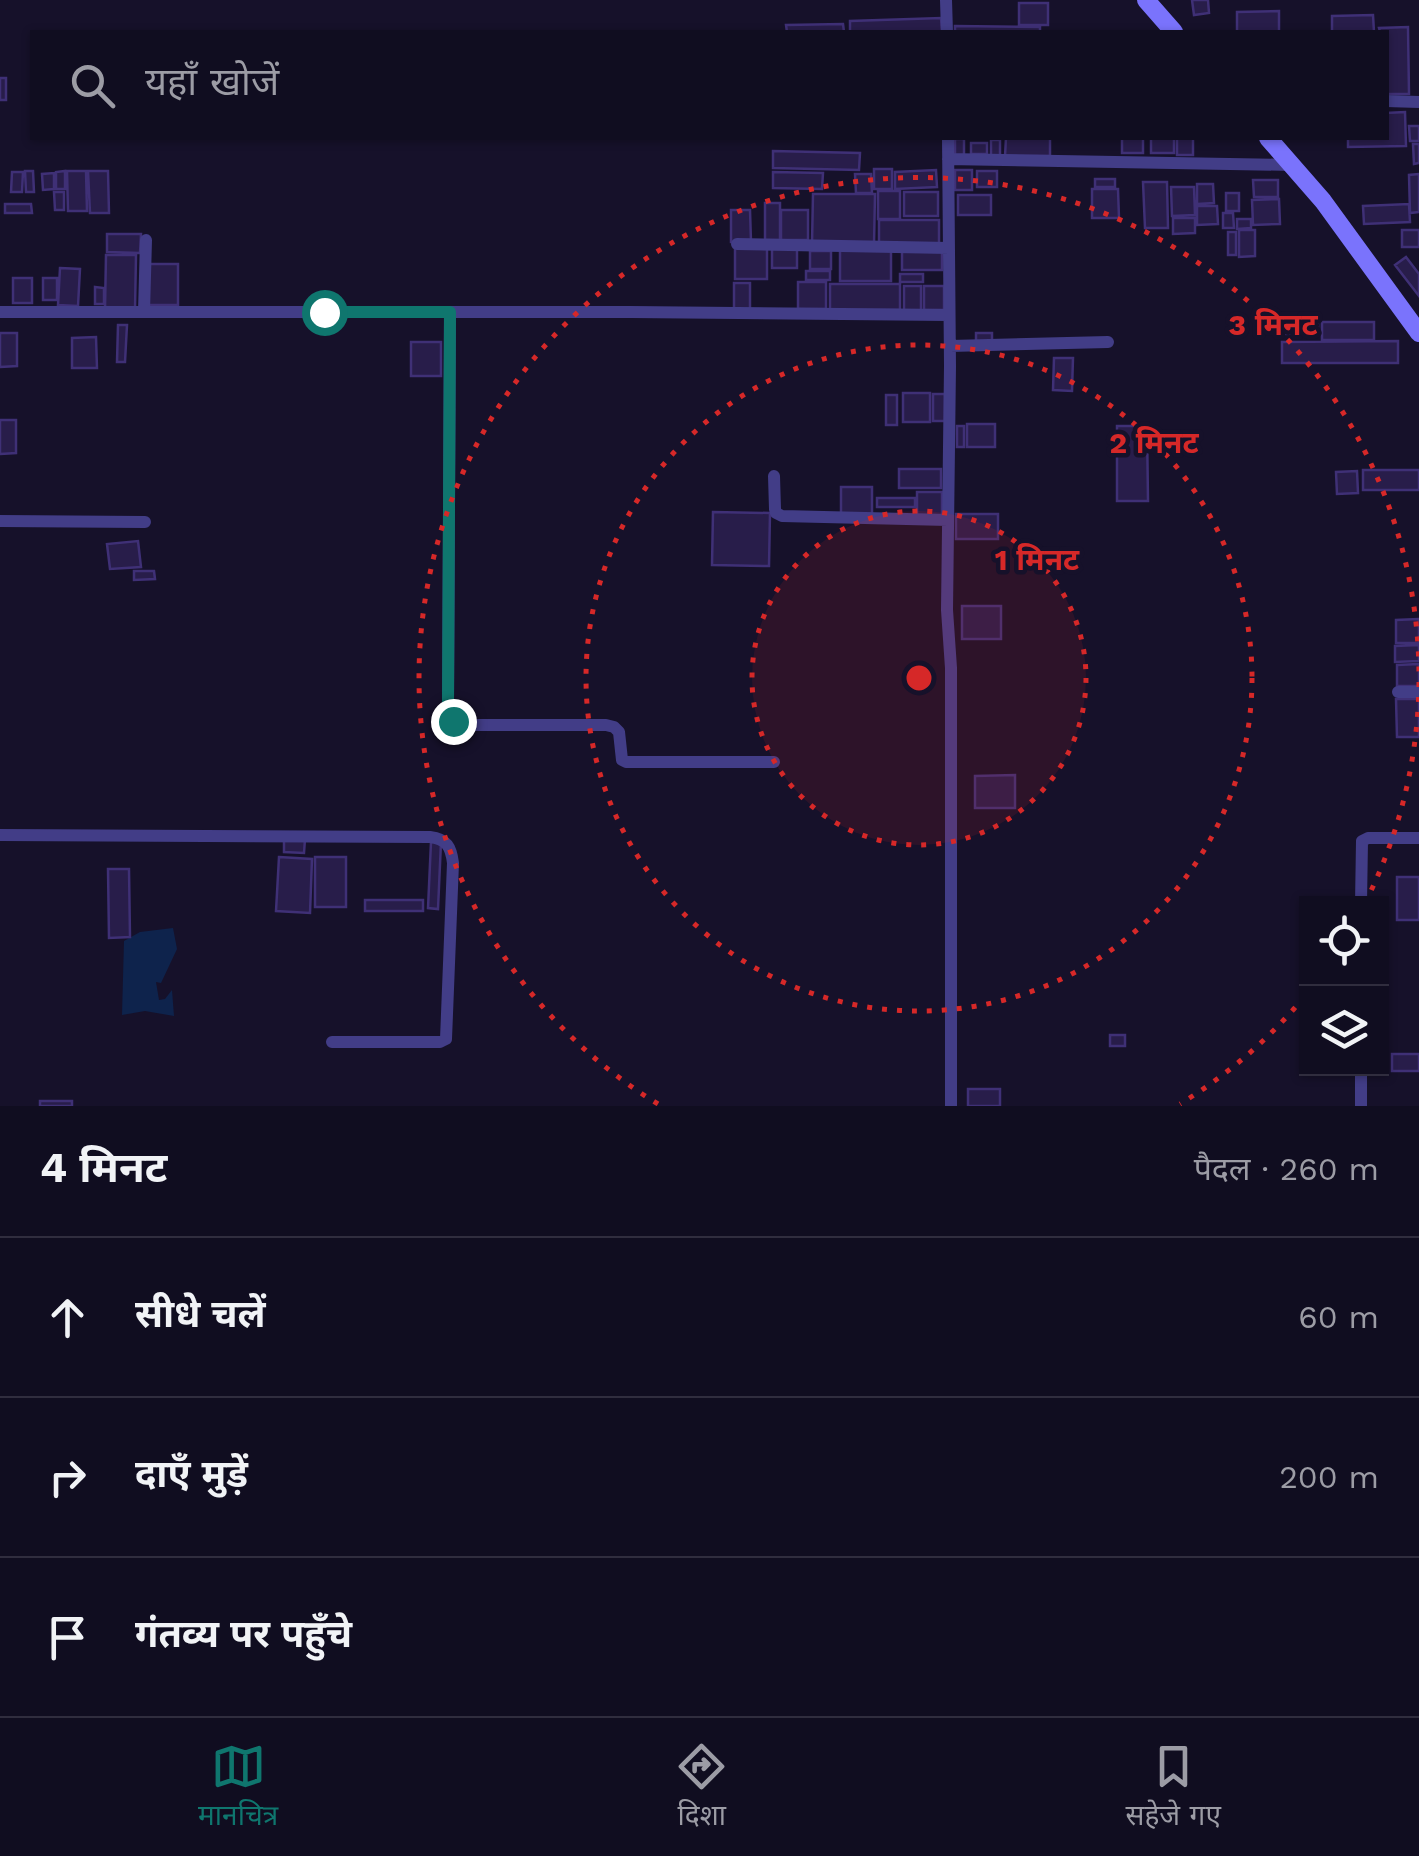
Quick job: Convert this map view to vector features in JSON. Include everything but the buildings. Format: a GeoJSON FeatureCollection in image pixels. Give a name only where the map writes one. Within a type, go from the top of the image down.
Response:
{"type":"FeatureCollection","features":[{"type":"Feature","properties":{"kind":"main road"},"geometry":{"type":"LineString","coordinates":[[1146,0],[1172,30]]}},
{"type":"Feature","properties":{"kind":"main road"},"geometry":{"type":"LineString","coordinates":[[1270,140],[1334,215],[1419,333]]}},
{"type":"Feature","properties":{"kind":"street"},"geometry":{"type":"LineString","coordinates":[[946,0],[946,30]]}},
{"type":"Feature","properties":{"kind":"street"},"geometry":{"type":"LineString","coordinates":[[1389,101],[1419,102]]}},
{"type":"Feature","properties":{"kind":"street"},"geometry":{"type":"LineString","coordinates":[[948,140],[951,1106]]}},
{"type":"Feature","properties":{"kind":"street"},"geometry":{"type":"LineString","coordinates":[[948,159],[1292,164]]}},
{"type":"Feature","properties":{"kind":"street"},"geometry":{"type":"LineString","coordinates":[[144,312],[146,240]]}},
{"type":"Feature","properties":{"kind":"street"},"geometry":{"type":"LineString","coordinates":[[737,244],[949,248]]}},
{"type":"Feature","properties":{"kind":"street"},"geometry":{"type":"LineString","coordinates":[[0,312],[950,315]]}},
{"type":"Feature","properties":{"kind":"street"},"geometry":{"type":"LineString","coordinates":[[450,312],[448,706],[453,721],[467,725],[606,725],[619,732],[622,760],[626,762],[774,762]]}},
{"type":"Feature","properties":{"kind":"street"},"geometry":{"type":"LineString","coordinates":[[950,346],[1108,342]]}},
{"type":"Feature","properties":{"kind":"street"},"geometry":{"type":"LineString","coordinates":[[774,476],[776,512],[782,516],[948,520]]}},
{"type":"Feature","properties":{"kind":"street"},"geometry":{"type":"LineString","coordinates":[[0,521],[145,522]]}},
{"type":"Feature","properties":{"kind":"street"},"geometry":{"type":"LineString","coordinates":[[1398,692],[1419,692]]}},
{"type":"Feature","properties":{"kind":"street"},"geometry":{"type":"LineString","coordinates":[[0,835],[441,838],[448,844],[453,864],[446,1038],[440,1042],[332,1042]]}},
{"type":"Feature","properties":{"kind":"street"},"geometry":{"type":"LineString","coordinates":[[1361,896],[1364,839],[1419,838]]}},
{"type":"Feature","properties":{"kind":"street"},"geometry":{"type":"LineString","coordinates":[[1361,1076],[1361,1106]]}},
{"type":"Feature","properties":{"kind":"water"},"geometry":{"type":"Polygon","coordinates":[[[173,928],[177,949],[161,983],[156,982],[159,1000],[172,990],[174,1016],[145,1011],[122,1015],[124,941],[140,932],[173,928]]]}},
{"type":"Feature","properties":{"kind":"route"},"geometry":{"type":"LineString","coordinates":[[324,312],[450,312],[448,706],[453,721]]}}]}
